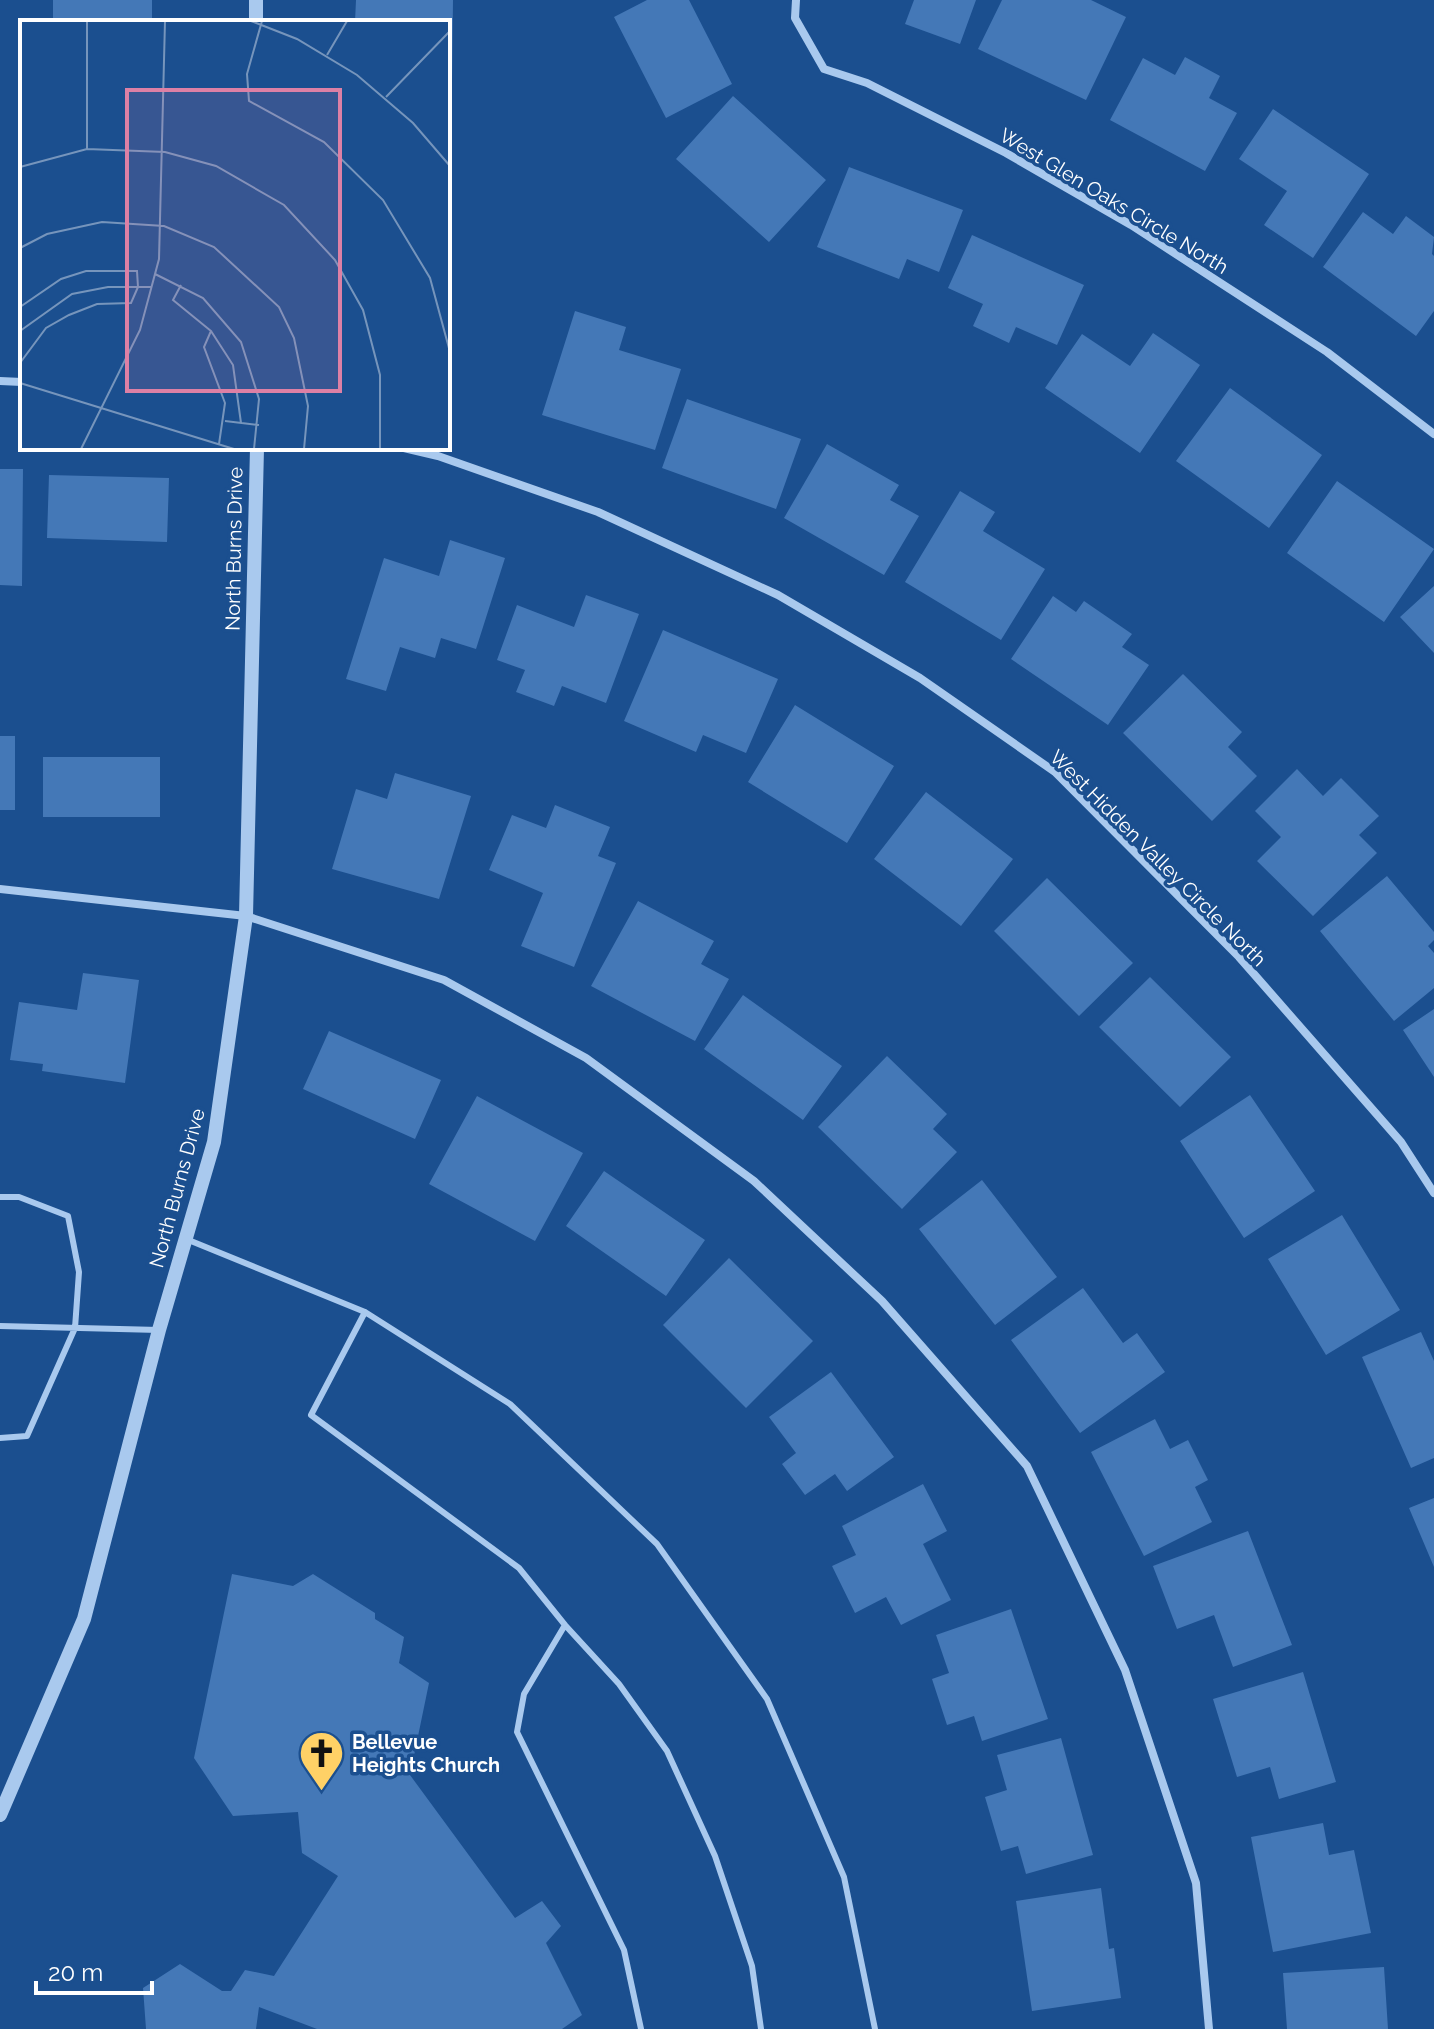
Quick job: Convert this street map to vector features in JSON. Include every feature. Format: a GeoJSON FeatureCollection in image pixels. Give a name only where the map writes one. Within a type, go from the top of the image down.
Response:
{"type":"FeatureCollection","features":[{"type":"Feature","properties":{"kind":"street","name":"West Glen Oaks Circle North"},"geometry":{"type":"LineString","coordinates":[[796,0],[795,18],[824,69],[867,83],[951,125],[1131,225],[1327,352],[1434,434]]}},
{"type":"Feature","properties":{"kind":"street"},"geometry":{"type":"LineString","coordinates":[[0,381],[20,382]]}},
{"type":"Feature","properties":{"kind":"street","name":"North Burns Drive"},"geometry":{"type":"LineString","coordinates":[[0,1815],[84,1619],[159,1330],[214,1142],[246,916],[257,450]]}},
{"type":"Feature","properties":{"kind":"street","name":"West Hidden Valley Circle North"},"geometry":{"type":"LineString","coordinates":[[412,450],[598,512],[778,595],[920,678],[1055,772],[1239,957],[1401,1142],[1434,1193]]}},
{"type":"Feature","properties":{"kind":"street"},"geometry":{"type":"LineString","coordinates":[[0,889],[246,916],[444,980],[586,1058],[754,1181],[882,1301],[1027,1466],[1125,1670],[1196,1883],[1209,2029]]}},
{"type":"Feature","properties":{"kind":"lane"},"geometry":{"type":"LineString","coordinates":[[0,1197],[19,1197],[68,1216],[79,1272],[75,1328],[27,1436],[0,1438]]}},
{"type":"Feature","properties":{"kind":"lane"},"geometry":{"type":"LineString","coordinates":[[186,1239],[365,1312],[510,1404],[657,1544],[767,1699],[844,1877],[875,2029]]}},
{"type":"Feature","properties":{"kind":"lane"},"geometry":{"type":"LineString","coordinates":[[365,1312],[311,1415],[519,1568],[619,1684],[667,1751],[715,1856],[752,1966],[761,2029]]}},
{"type":"Feature","properties":{"kind":"lane"},"geometry":{"type":"LineString","coordinates":[[0,1326],[159,1330]]}},
{"type":"Feature","properties":{"kind":"lane"},"geometry":{"type":"LineString","coordinates":[[565,1625],[524,1694],[517,1732],[624,1950],[641,2029]]}},
{"type":"Feature","properties":{"kind":"building"},"geometry":{"type":"Polygon","coordinates":[[[53,0],[152,0],[152,20],[53,20],[53,0]]]}},
{"type":"Feature","properties":{"kind":"building"},"geometry":{"type":"Polygon","coordinates":[[[356,0],[453,0],[452,82],[450,20],[355,20],[356,0]]]}},
{"type":"Feature","properties":{"kind":"building"},"geometry":{"type":"Polygon","coordinates":[[[647,0],[689,0],[732,84],[666,118],[614,17],[647,0]]]}},
{"type":"Feature","properties":{"kind":"building"},"geometry":{"type":"Polygon","coordinates":[[[914,0],[976,0],[960,44],[905,24],[914,0]]]}},
{"type":"Feature","properties":{"kind":"building"},"geometry":{"type":"Polygon","coordinates":[[[1002,0],[1091,0],[1126,17],[1086,100],[978,49],[1002,0]]]}},
{"type":"Feature","properties":{"kind":"building"},"geometry":{"type":"Polygon","coordinates":[[[1185,57],[1220,76],[1209,98],[1237,113],[1205,171],[1110,120],[1143,58],[1175,75],[1185,57]]]}},
{"type":"Feature","properties":{"kind":"building"},"geometry":{"type":"Polygon","coordinates":[[[733,96],[826,180],[769,242],[676,159],[733,96]]]}},
{"type":"Feature","properties":{"kind":"building"},"geometry":{"type":"Polygon","coordinates":[[[1273,109],[1369,174],[1313,258],[1264,225],[1287,191],[1239,159],[1273,109]]]}},
{"type":"Feature","properties":{"kind":"building"},"geometry":{"type":"Polygon","coordinates":[[[849,167],[963,210],[939,272],[907,259],[899,279],[817,247],[849,167]]]}},
{"type":"Feature","properties":{"kind":"building"},"geometry":{"type":"Polygon","coordinates":[[[1363,212],[1393,234],[1406,216],[1434,237],[1434,311],[1416,336],[1323,267],[1363,212]]]}},
{"type":"Feature","properties":{"kind":"building"},"geometry":{"type":"Polygon","coordinates":[[[972,235],[1084,285],[1057,345],[1016,327],[1009,343],[973,326],[983,304],[948,288],[972,235]]]}},
{"type":"Feature","properties":{"kind":"building"},"geometry":{"type":"Polygon","coordinates":[[[575,311],[626,327],[619,350],[681,369],[655,450],[542,415],[575,311]]]}},
{"type":"Feature","properties":{"kind":"building"},"geometry":{"type":"Polygon","coordinates":[[[1153,333],[1200,365],[1140,453],[1045,388],[1082,334],[1130,366],[1153,333]]]}},
{"type":"Feature","properties":{"kind":"building"},"geometry":{"type":"Polygon","coordinates":[[[1230,388],[1322,455],[1269,528],[1176,461],[1230,388]]]}},
{"type":"Feature","properties":{"kind":"building"},"geometry":{"type":"Polygon","coordinates":[[[687,399],[801,439],[776,509],[662,468],[687,399]]]}},
{"type":"Feature","properties":{"kind":"building"},"geometry":{"type":"Polygon","coordinates":[[[827,444],[899,485],[890,500],[919,516],[884,575],[784,518],[827,444]]]}},
{"type":"Feature","properties":{"kind":"building"},"geometry":{"type":"Polygon","coordinates":[[[0,469],[23,469],[22,586],[0,585],[0,469]]]}},
{"type":"Feature","properties":{"kind":"building"},"geometry":{"type":"Polygon","coordinates":[[[49,475],[169,478],[167,542],[47,538],[49,475]]]}},
{"type":"Feature","properties":{"kind":"building"},"geometry":{"type":"Polygon","coordinates":[[[1337,481],[1434,549],[1384,622],[1287,553],[1337,481]]]}},
{"type":"Feature","properties":{"kind":"building"},"geometry":{"type":"Polygon","coordinates":[[[960,491],[995,512],[983,531],[1045,569],[1001,640],[905,582],[960,491]]]}},
{"type":"Feature","properties":{"kind":"building"},"geometry":{"type":"Polygon","coordinates":[[[450,540],[505,558],[476,649],[441,638],[435,658],[400,647],[386,691],[346,679],[384,558],[439,576],[450,540]]]}},
{"type":"Feature","properties":{"kind":"building"},"geometry":{"type":"Polygon","coordinates":[[[1434,586],[1434,653],[1400,617],[1434,586]]]}},
{"type":"Feature","properties":{"kind":"building"},"geometry":{"type":"Polygon","coordinates":[[[586,595],[639,614],[606,703],[562,686],[554,706],[516,692],[525,670],[497,660],[517,605],[574,627],[586,595]]]}},
{"type":"Feature","properties":{"kind":"building"},"geometry":{"type":"Polygon","coordinates":[[[1053,596],[1076,612],[1084,601],[1132,634],[1122,647],[1149,665],[1108,725],[1011,659],[1053,596]]]}},
{"type":"Feature","properties":{"kind":"building"},"geometry":{"type":"Polygon","coordinates":[[[663,630],[778,679],[746,753],[703,735],[696,752],[624,721],[663,630]]]}},
{"type":"Feature","properties":{"kind":"building"},"geometry":{"type":"Polygon","coordinates":[[[1183,674],[1242,732],[1228,747],[1257,776],[1212,821],[1123,733],[1183,674]]]}},
{"type":"Feature","properties":{"kind":"building"},"geometry":{"type":"Polygon","coordinates":[[[795,705],[894,766],[847,843],[748,782],[795,705]]]}},
{"type":"Feature","properties":{"kind":"building"},"geometry":{"type":"Polygon","coordinates":[[[0,736],[15,736],[15,810],[0,810],[0,736]]]}},
{"type":"Feature","properties":{"kind":"building"},"geometry":{"type":"Polygon","coordinates":[[[43,757],[160,757],[160,817],[43,817],[43,757]]]}},
{"type":"Feature","properties":{"kind":"building"},"geometry":{"type":"Polygon","coordinates":[[[1297,769],[1323,796],[1341,778],[1379,816],[1359,835],[1377,853],[1313,916],[1257,861],[1281,837],[1255,811],[1297,769]]]}},
{"type":"Feature","properties":{"kind":"building"},"geometry":{"type":"Polygon","coordinates":[[[395,773],[471,796],[439,899],[332,869],[356,789],[387,799],[395,773]]]}},
{"type":"Feature","properties":{"kind":"building"},"geometry":{"type":"Polygon","coordinates":[[[926,792],[1013,859],[961,926],[874,859],[926,792]]]}},
{"type":"Feature","properties":{"kind":"building"},"geometry":{"type":"Polygon","coordinates":[[[555,805],[610,827],[598,856],[616,863],[574,967],[521,946],[543,893],[489,870],[512,815],[546,828],[555,805]]]}},
{"type":"Feature","properties":{"kind":"building"},"geometry":{"type":"Polygon","coordinates":[[[1387,876],[1434,932],[1434,940],[1428,946],[1434,953],[1434,988],[1394,1021],[1320,931],[1387,876]]]}},
{"type":"Feature","properties":{"kind":"building"},"geometry":{"type":"Polygon","coordinates":[[[1047,878],[1133,963],[1079,1016],[994,931],[1047,878]]]}},
{"type":"Feature","properties":{"kind":"building"},"geometry":{"type":"Polygon","coordinates":[[[638,901],[714,941],[701,964],[729,979],[695,1041],[591,986],[638,901]]]}},
{"type":"Feature","properties":{"kind":"building"},"geometry":{"type":"Polygon","coordinates":[[[83,973],[139,980],[125,1083],[42,1071],[43,1064],[10,1060],[19,1002],[77,1010],[83,973]]]}},
{"type":"Feature","properties":{"kind":"building"},"geometry":{"type":"Polygon","coordinates":[[[1150,977],[1231,1057],[1180,1107],[1099,1027],[1150,977]]]}},
{"type":"Feature","properties":{"kind":"building"},"geometry":{"type":"Polygon","coordinates":[[[743,995],[842,1066],[803,1120],[704,1049],[743,995]]]}},
{"type":"Feature","properties":{"kind":"building"},"geometry":{"type":"Polygon","coordinates":[[[1434,1009],[1434,1077],[1403,1030],[1434,1009]]]}},
{"type":"Feature","properties":{"kind":"building"},"geometry":{"type":"Polygon","coordinates":[[[329,1031],[441,1080],[415,1139],[303,1089],[329,1031]]]}},
{"type":"Feature","properties":{"kind":"building"},"geometry":{"type":"Polygon","coordinates":[[[887,1056],[947,1114],[933,1129],[957,1152],[902,1209],[818,1127],[887,1056]]]}},
{"type":"Feature","properties":{"kind":"building"},"geometry":{"type":"Polygon","coordinates":[[[1250,1095],[1315,1191],[1244,1238],[1180,1141],[1250,1095]]]}},
{"type":"Feature","properties":{"kind":"building"},"geometry":{"type":"Polygon","coordinates":[[[477,1096],[583,1153],[535,1241],[429,1184],[477,1096]]]}},
{"type":"Feature","properties":{"kind":"building"},"geometry":{"type":"Polygon","coordinates":[[[604,1171],[705,1240],[666,1296],[566,1226],[604,1171]]]}},
{"type":"Feature","properties":{"kind":"building"},"geometry":{"type":"Polygon","coordinates":[[[982,1180],[1057,1277],[995,1325],[919,1229],[982,1180]]]}},
{"type":"Feature","properties":{"kind":"building"},"geometry":{"type":"Polygon","coordinates":[[[1342,1215],[1400,1310],[1326,1355],[1268,1259],[1342,1215]]]}},
{"type":"Feature","properties":{"kind":"building"},"geometry":{"type":"Polygon","coordinates":[[[729,1258],[813,1341],[746,1408],[663,1325],[729,1258]]]}},
{"type":"Feature","properties":{"kind":"building"},"geometry":{"type":"Polygon","coordinates":[[[1083,1288],[1123,1343],[1137,1333],[1165,1372],[1080,1433],[1011,1340],[1083,1288]]]}},
{"type":"Feature","properties":{"kind":"building"},"geometry":{"type":"Polygon","coordinates":[[[1421,1332],[1434,1361],[1434,1458],[1411,1468],[1362,1357],[1421,1332]]]}},
{"type":"Feature","properties":{"kind":"building"},"geometry":{"type":"Polygon","coordinates":[[[831,1372],[894,1457],[847,1491],[835,1474],[805,1495],[782,1464],[796,1453],[769,1417],[831,1372]]]}},
{"type":"Feature","properties":{"kind":"building"},"geometry":{"type":"Polygon","coordinates":[[[1155,1419],[1170,1449],[1188,1440],[1208,1480],[1195,1487],[1212,1522],[1144,1556],[1091,1452],[1155,1419]]]}},
{"type":"Feature","properties":{"kind":"building"},"geometry":{"type":"Polygon","coordinates":[[[923,1484],[947,1531],[923,1544],[951,1600],[901,1625],[886,1597],[855,1613],[832,1566],[856,1555],[842,1526],[923,1484]]]}},
{"type":"Feature","properties":{"kind":"building"},"geometry":{"type":"Polygon","coordinates":[[[1434,1498],[1434,1567],[1409,1508],[1434,1498]]]}},
{"type":"Feature","properties":{"kind":"building"},"geometry":{"type":"Polygon","coordinates":[[[1248,1531],[1292,1645],[1233,1667],[1214,1615],[1177,1629],[1153,1566],[1248,1531]]]}},
{"type":"Feature","properties":{"kind":"building","name":"Bellevue Heights Church"},"geometry":{"type":"Polygon","coordinates":[[[232,1574],[293,1586],[313,1574],[375,1613],[375,1619],[404,1637],[399,1663],[429,1683],[410,1775],[515,1918],[542,1901],[561,1926],[546,1943],[582,2015],[562,2029],[317,2029],[259,2007],[256,2029],[146,2029],[143,1988],[180,1964],[222,1991],[231,1991],[245,1970],[274,1976],[338,1876],[302,1853],[298,1812],[233,1816],[194,1758],[232,1574]]]}},
{"type":"Feature","properties":{"kind":"building"},"geometry":{"type":"Polygon","coordinates":[[[1011,1609],[1048,1719],[982,1741],[974,1716],[947,1725],[932,1679],[949,1673],[936,1635],[1011,1609]]]}},
{"type":"Feature","properties":{"kind":"building"},"geometry":{"type":"Polygon","coordinates":[[[1303,1672],[1336,1782],[1279,1799],[1270,1767],[1237,1777],[1213,1699],[1303,1672]]]}},
{"type":"Feature","properties":{"kind":"building"},"geometry":{"type":"Polygon","coordinates":[[[1061,1738],[1093,1855],[1026,1874],[1018,1846],[1001,1851],[985,1797],[1007,1790],[997,1755],[1061,1738]]]}},
{"type":"Feature","properties":{"kind":"building"},"geometry":{"type":"Polygon","coordinates":[[[1323,1823],[1329,1855],[1354,1850],[1371,1933],[1273,1952],[1251,1837],[1323,1823]]]}},
{"type":"Feature","properties":{"kind":"building"},"geometry":{"type":"Polygon","coordinates":[[[1101,1888],[1109,1949],[1114,1948],[1121,1998],[1032,2011],[1016,1901],[1101,1888]]]}},
{"type":"Feature","properties":{"kind":"building"},"geometry":{"type":"Polygon","coordinates":[[[1384,1967],[1388,2029],[1287,2029],[1283,1973],[1384,1967]]]}},
{"type":"Feature","properties":{"kind":"place","name":"Bellevue Heights Church"},"geometry":{"type":"Point","coordinates":[321,1793]}}]}
